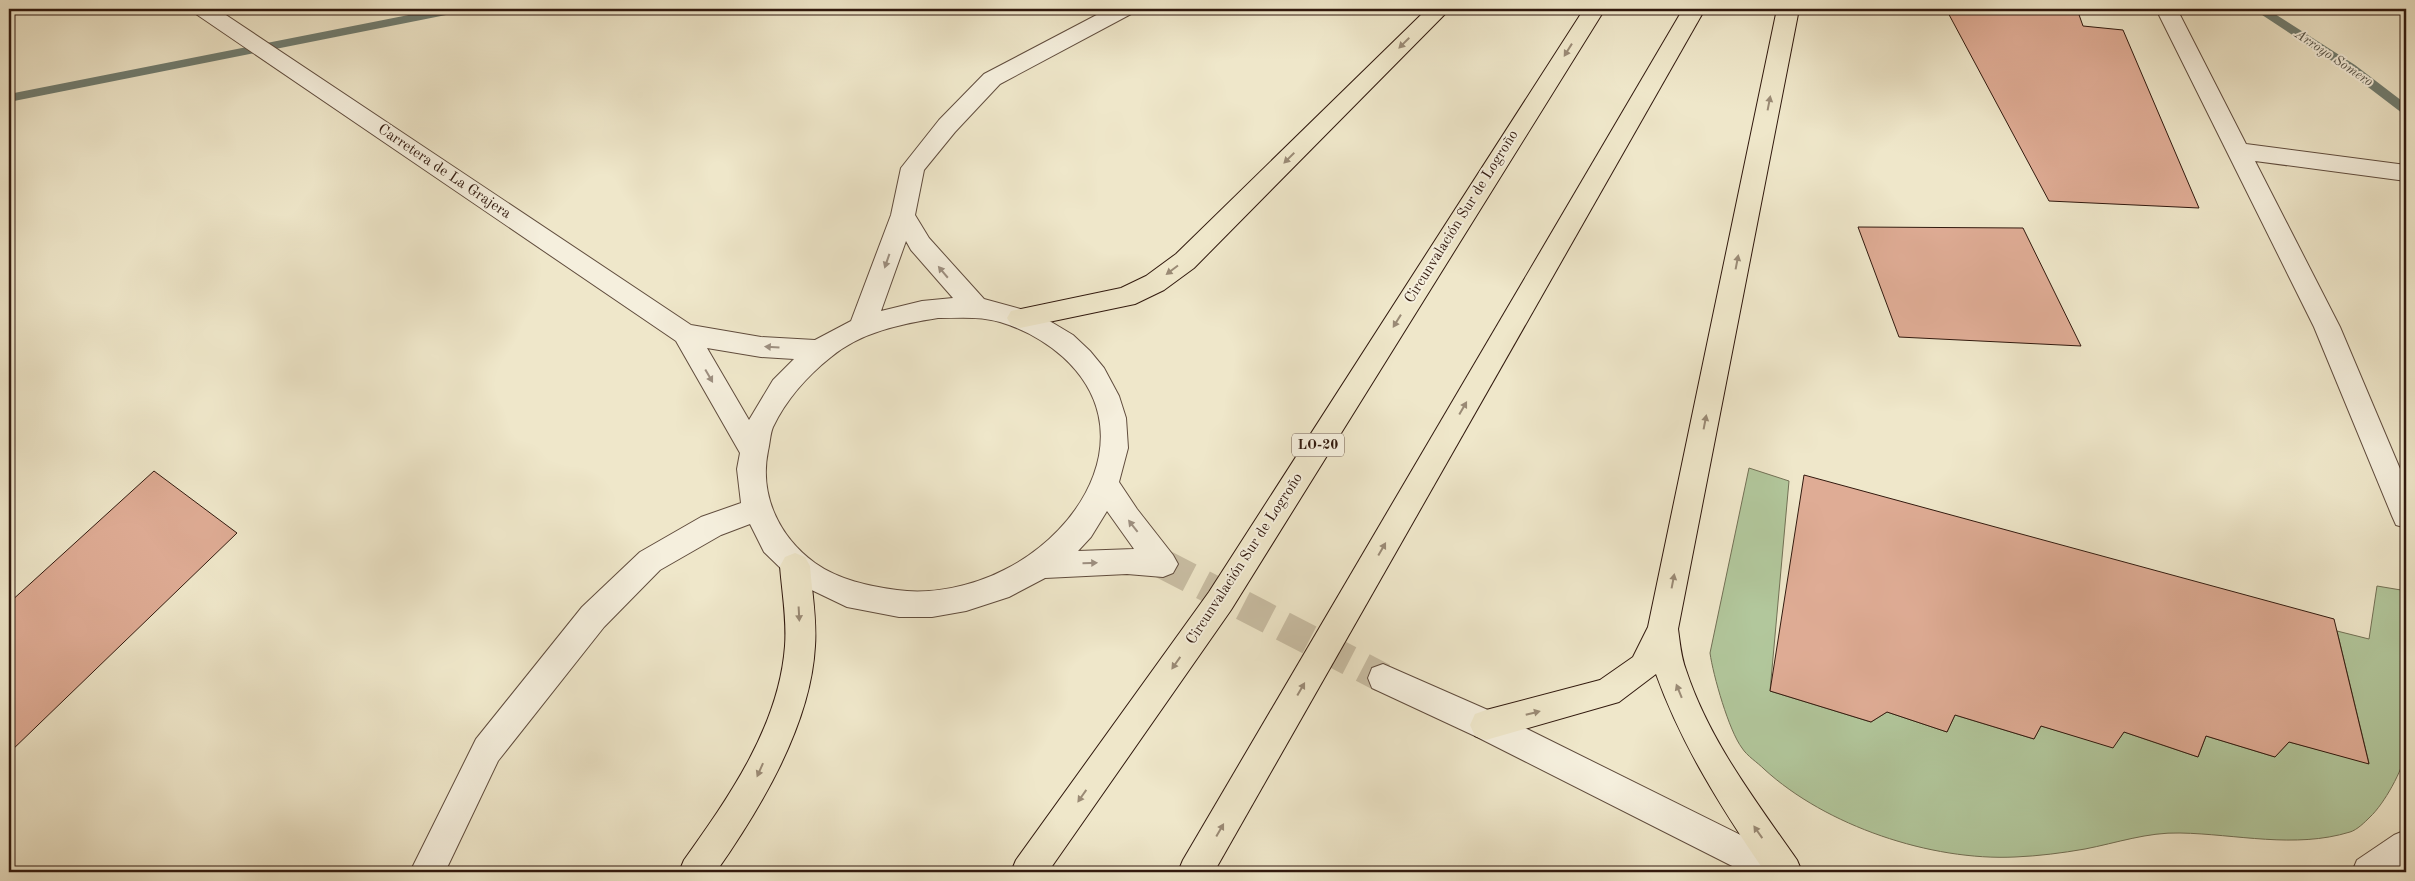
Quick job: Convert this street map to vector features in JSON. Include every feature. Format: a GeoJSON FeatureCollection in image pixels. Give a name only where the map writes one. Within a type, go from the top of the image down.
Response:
{"type":"FeatureCollection","features":[{"type":"Feature","properties":{"kind":"highway"},"geometry":{"type":"LineString","coordinates":[[1020,318],[1126,297],[1155,284],[1185,261],[1439,9]]}},
{"type":"Feature","properties":{"kind":"highway","name":"Circunvalación Sur de Logroño"},"geometry":{"type":"LineString","coordinates":[[1028,872],[1220,601],[1594,9]]}},
{"type":"Feature","properties":{"kind":"highway"},"geometry":{"type":"LineString","coordinates":[[1196,872],[1694,9]]}},
{"type":"Feature","properties":{"kind":"highway"},"geometry":{"type":"LineString","coordinates":[[1486,725],[1608,692],[1644,667],[1663,629],[1788,9]]}},
{"type":"Feature","properties":{"kind":"highway"},"geometry":{"type":"LineString","coordinates":[[696,872],[755,780],[786,712],[799,657],[800,617],[795,566]]}},
{"type":"Feature","properties":{"kind":"highway"},"geometry":{"type":"LineString","coordinates":[[1663,629],[1670,669],[1695,730],[1734,798],[1786,872]]}},
{"type":"Feature","properties":{"kind":"street","name":"Carretera de La Grajera"},"geometry":{"type":"LineString","coordinates":[[203,9],[685,334],[761,347],[820,351]]}},
{"type":"Feature","properties":{"kind":"street"},"geometry":{"type":"LineString","coordinates":[[862,327],[903,215],[913,168],[947,126],[992,79],[1124,9]]}},
{"type":"Feature","properties":{"kind":"street"},"geometry":{"type":"LineString","coordinates":[[2167,9],[2327,327],[2406,516]]}},
{"type":"Feature","properties":{"kind":"street"},"geometry":{"type":"LineString","coordinates":[[2239,151],[2406,173]]}},
{"type":"Feature","properties":{"kind":"street"},"geometry":{"type":"LineString","coordinates":[[903,215],[920,244],[976,308]]}},
{"type":"Feature","properties":{"kind":"street"},"geometry":{"type":"LineString","coordinates":[[938,308],[976,308],[1020,318],[1060,338],[1091,366],[1110,402],[1116,444],[1106,486],[1081,529],[1041,565],[1010,583],[975,596],[938,603],[902,605],[866,600],[834,590],[795,566],[784,556],[767,534],[756,510],[750,481],[753,450],[766,413],[784,386],[820,351],[862,327],[899,314],[938,308]]}},
{"type":"Feature","properties":{"kind":"street","name":"Carretera de La Grajera"},"geometry":{"type":"LineString","coordinates":[[685,334],[753,450]]}},
{"type":"Feature","properties":{"kind":"street"},"geometry":{"type":"LineString","coordinates":[[1041,565],[1127,561],[1163,564],[1106,486]]}},
{"type":"Feature","properties":{"kind":"street"},"geometry":{"type":"LineString","coordinates":[[427,872],[487,750],[594,617],[650,562],[711,526],[756,510]]}},
{"type":"Feature","properties":{"kind":"street"},"geometry":{"type":"LineString","coordinates":[[1383,678],[1486,725],[1779,872]]}},
{"type":"Feature","properties":{"kind":"street"},"geometry":{"type":"LineString","coordinates":[[2369,872],[2406,847]]}},
{"type":"Feature","properties":{"kind":"green space"},"geometry":{"type":"Polygon","coordinates":[[[1749,468],[1789,481],[1770,691],[1871,722],[1887,712],[1947,732],[1955,715],[2034,739],[2041,726],[2113,747],[2124,732],[2198,757],[2206,736],[2275,757],[2289,742],[2369,763],[2337,631],[2369,639],[2377,586],[2401,590],[2403,605],[2406,648],[2407,740],[2404,759],[2397,777],[2381,804],[2358,828],[2329,837],[2308,839],[2287,840],[2168,833],[2059,853],[2015,857],[1983,857],[1915,846],[1881,836],[1849,823],[1789,789],[1747,754],[1732,729],[1714,675],[1710,653],[1749,468]]]}},
{"type":"Feature","properties":{"kind":"building"},"geometry":{"type":"Polygon","coordinates":[[[1946,9],[2077,9],[2083,26],[2123,30],[2199,208],[2049,201],[1946,9]]]}},
{"type":"Feature","properties":{"kind":"building"},"geometry":{"type":"Polygon","coordinates":[[[1858,227],[2023,228],[2081,346],[1899,337],[1858,227]]]}},
{"type":"Feature","properties":{"kind":"building"},"geometry":{"type":"Polygon","coordinates":[[[154,471],[237,533],[9,753],[9,603],[154,471]]]}},
{"type":"Feature","properties":{"kind":"building"},"geometry":{"type":"Polygon","coordinates":[[[1804,475],[2334,619],[2369,764],[2289,742],[2275,757],[2206,736],[2198,757],[2124,732],[2113,748],[2041,726],[2034,739],[1955,715],[1947,732],[1887,712],[1871,722],[1770,691],[1804,475]]]}},
{"type":"Feature","properties":{"kind":"waterway"},"geometry":{"type":"LineString","coordinates":[[9,98],[456,9]]}},
{"type":"Feature","properties":{"kind":"waterway","name":"Arroyo Somero"},"geometry":{"type":"LineString","coordinates":[[2259,9],[2351,68],[2406,110]]}},
{"type":"Feature","properties":{"kind":"tunnel"},"geometry":{"type":"LineString","coordinates":[[1163,564],[1383,678]]}}]}
